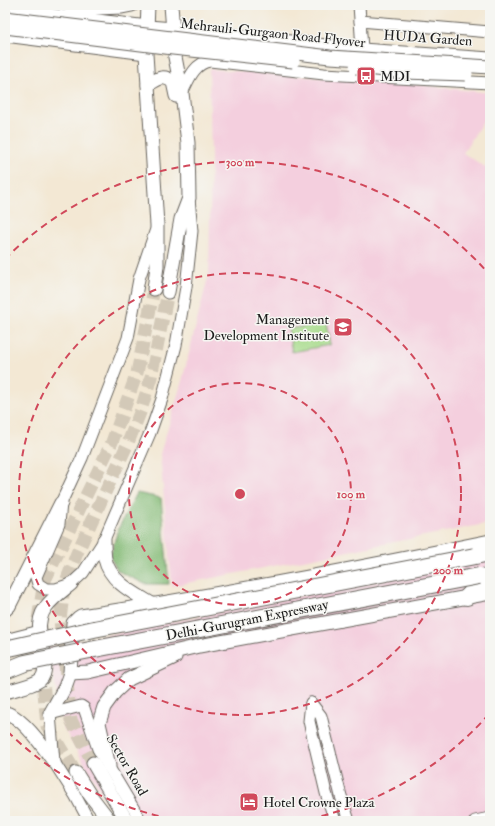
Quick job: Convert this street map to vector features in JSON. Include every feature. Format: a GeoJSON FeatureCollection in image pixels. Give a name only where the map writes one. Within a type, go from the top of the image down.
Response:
{"type":"FeatureCollection","features":[{"type":"Feature","properties":{"kind":"highway","name":"Delhi-Gurugram Expressway"},"geometry":{"type":"LineString","coordinates":[[5,649],[94,629],[482,554]]}},
{"type":"Feature","properties":{"kind":"highway","name":"Delhi-Gurugram Expressway"},"geometry":{"type":"LineString","coordinates":[[5,670],[25,663],[95,648],[486,574]]}},
{"type":"Feature","properties":{"kind":"highway"},"geometry":{"type":"LineString","coordinates":[[467,597],[486,574]]}},
{"type":"Feature","properties":{"kind":"main road"},"geometry":{"type":"LineString","coordinates":[[68,16],[96,8],[132,5]]}},
{"type":"Feature","properties":{"kind":"main road"},"geometry":{"type":"LineString","coordinates":[[148,5],[146,54],[157,226],[157,266],[154,289]]}},
{"type":"Feature","properties":{"kind":"main road"},"geometry":{"type":"LineString","coordinates":[[168,292],[181,219],[189,198],[188,143],[182,93],[175,57],[174,28],[171,5]]}},
{"type":"Feature","properties":{"kind":"main road","name":"Mehrauli-Gurgaon Road Flyover"},"geometry":{"type":"LineString","coordinates":[[5,18],[330,57],[490,67]]}},
{"type":"Feature","properties":{"kind":"main road","name":"Mehrauli-Gurgaon Road Flyover"},"geometry":{"type":"LineString","coordinates":[[5,27],[173,48],[396,71],[490,75]]}},
{"type":"Feature","properties":{"kind":"main road"},"geometry":{"type":"LineString","coordinates":[[148,85],[160,78],[165,77],[173,82],[175,86],[180,120],[188,143]]}},
{"type":"Feature","properties":{"kind":"main road"},"geometry":{"type":"LineString","coordinates":[[5,610],[9,606],[61,503]]}},
{"type":"Feature","properties":{"kind":"main road"},"geometry":{"type":"LineString","coordinates":[[104,540],[105,559],[108,568],[117,581],[152,604]]}},
{"type":"Feature","properties":{"kind":"main road"},"geometry":{"type":"LineString","coordinates":[[50,714],[65,687],[70,673],[73,623],[78,618],[406,558],[490,541]]}},
{"type":"Feature","properties":{"kind":"main road"},"geometry":{"type":"LineString","coordinates":[[5,692],[38,682],[43,677],[45,670],[39,625],[41,614],[48,603],[71,584]]}},
{"type":"Feature","properties":{"kind":"main road"},"geometry":{"type":"LineString","coordinates":[[70,673],[88,672],[199,646],[490,593]]}},
{"type":"Feature","properties":{"kind":"main road"},"geometry":{"type":"LineString","coordinates":[[5,641],[40,632]]}},
{"type":"Feature","properties":{"kind":"main road"},"geometry":{"type":"LineString","coordinates":[[109,766],[99,723],[104,707],[115,692],[130,679],[199,646]]}},
{"type":"Feature","properties":{"kind":"main road"},"geometry":{"type":"LineString","coordinates":[[5,713],[9,714],[30,731],[54,762]]}},
{"type":"Feature","properties":{"kind":"main road"},"geometry":{"type":"LineString","coordinates":[[93,763],[128,821]]}},
{"type":"Feature","properties":{"kind":"main road"},"geometry":{"type":"LineString","coordinates":[[76,773],[90,795],[110,821]]}},
{"type":"Feature","properties":{"kind":"street"},"geometry":{"type":"LineString","coordinates":[[359,5],[362,49]]}},
{"type":"Feature","properties":{"kind":"street","name":"HUDA Garden"},"geometry":{"type":"LineString","coordinates":[[5,9],[362,49],[490,58]]}},
{"type":"Feature","properties":{"kind":"street"},"geometry":{"type":"LineString","coordinates":[[100,48],[103,20]]}},
{"type":"Feature","properties":{"kind":"street"},"geometry":{"type":"LineString","coordinates":[[360,21],[490,32]]}},
{"type":"Feature","properties":{"kind":"street"},"geometry":{"type":"LineString","coordinates":[[221,63],[222,34]]}},
{"type":"Feature","properties":{"kind":"street"},"geometry":{"type":"LineString","coordinates":[[5,36],[146,54]]}},
{"type":"Feature","properties":{"kind":"street"},"geometry":{"type":"LineString","coordinates":[[182,93],[198,66],[206,62],[324,74],[490,83]]}},
{"type":"Feature","properties":{"kind":"street"},"geometry":{"type":"LineString","coordinates":[[157,226],[139,279],[128,338],[82,458],[61,503],[59,524],[36,577],[38,584],[46,589],[56,589],[71,584],[83,573],[104,540],[150,433],[162,398],[176,345],[186,287],[192,231],[189,198]]}},
{"type":"Feature","properties":{"kind":"street"},"geometry":{"type":"LineString","coordinates":[[334,820],[309,721],[311,703],[321,716],[341,796],[349,821]]}},
{"type":"Feature","properties":{"kind":"street","name":"Sector Road"},"geometry":{"type":"LineString","coordinates":[[50,714],[81,706],[84,707],[98,749],[141,821]]}},
{"type":"Feature","properties":{"kind":"street"},"geometry":{"type":"LineString","coordinates":[[50,714],[54,762],[75,794],[89,821]]}},
{"type":"Feature","properties":{"kind":"street"},"geometry":{"type":"LineString","coordinates":[[475,821],[490,818]]}},
{"type":"Feature","properties":{"kind":"shaded area","name":"Management Development Institute"},"geometry":{"type":"Polygon","coordinates":[[[209,69],[323,78],[386,81],[490,93],[490,110],[463,153],[490,170],[490,523],[172,586],[160,454],[182,381],[209,273],[211,157],[209,69]]]}},
{"type":"Feature","properties":{"kind":"shaded area"},"geometry":{"type":"Polygon","coordinates":[[[490,560],[490,821],[118,821],[63,727],[48,647],[279,600],[490,560]]]}},
{"type":"Feature","properties":{"kind":"green space"},"geometry":{"type":"Polygon","coordinates":[[[326,323],[330,345],[292,352],[288,329],[326,323]]]}},
{"type":"Feature","properties":{"kind":"green space"},"geometry":{"type":"Polygon","coordinates":[[[137,493],[161,498],[169,584],[145,584],[118,571],[110,557],[118,529],[137,493]]]}},
{"type":"Feature","properties":{"kind":"tunnel"},"geometry":{"type":"LineString","coordinates":[[38,619],[44,582],[112,442],[137,373],[154,289]]}},
{"type":"Feature","properties":{"kind":"tunnel"},"geometry":{"type":"LineString","coordinates":[[93,763],[71,720],[60,620],[64,587],[77,553],[127,445],[141,410],[151,377],[168,292]]}},
{"type":"Feature","properties":{"kind":"tunnel"},"geometry":{"type":"LineString","coordinates":[[42,669],[47,726],[76,773]]}},
{"type":"Feature","properties":{"kind":"place","name":"MDI"},"geometry":{"type":"Point","coordinates":[366,76]}},
{"type":"Feature","properties":{"kind":"place","name":"Management Development Institute"},"geometry":{"type":"Point","coordinates":[343,327]}},
{"type":"Feature","properties":{"kind":"place","name":"Hotel Crowne Plaza"},"geometry":{"type":"Point","coordinates":[249,802]}}]}
